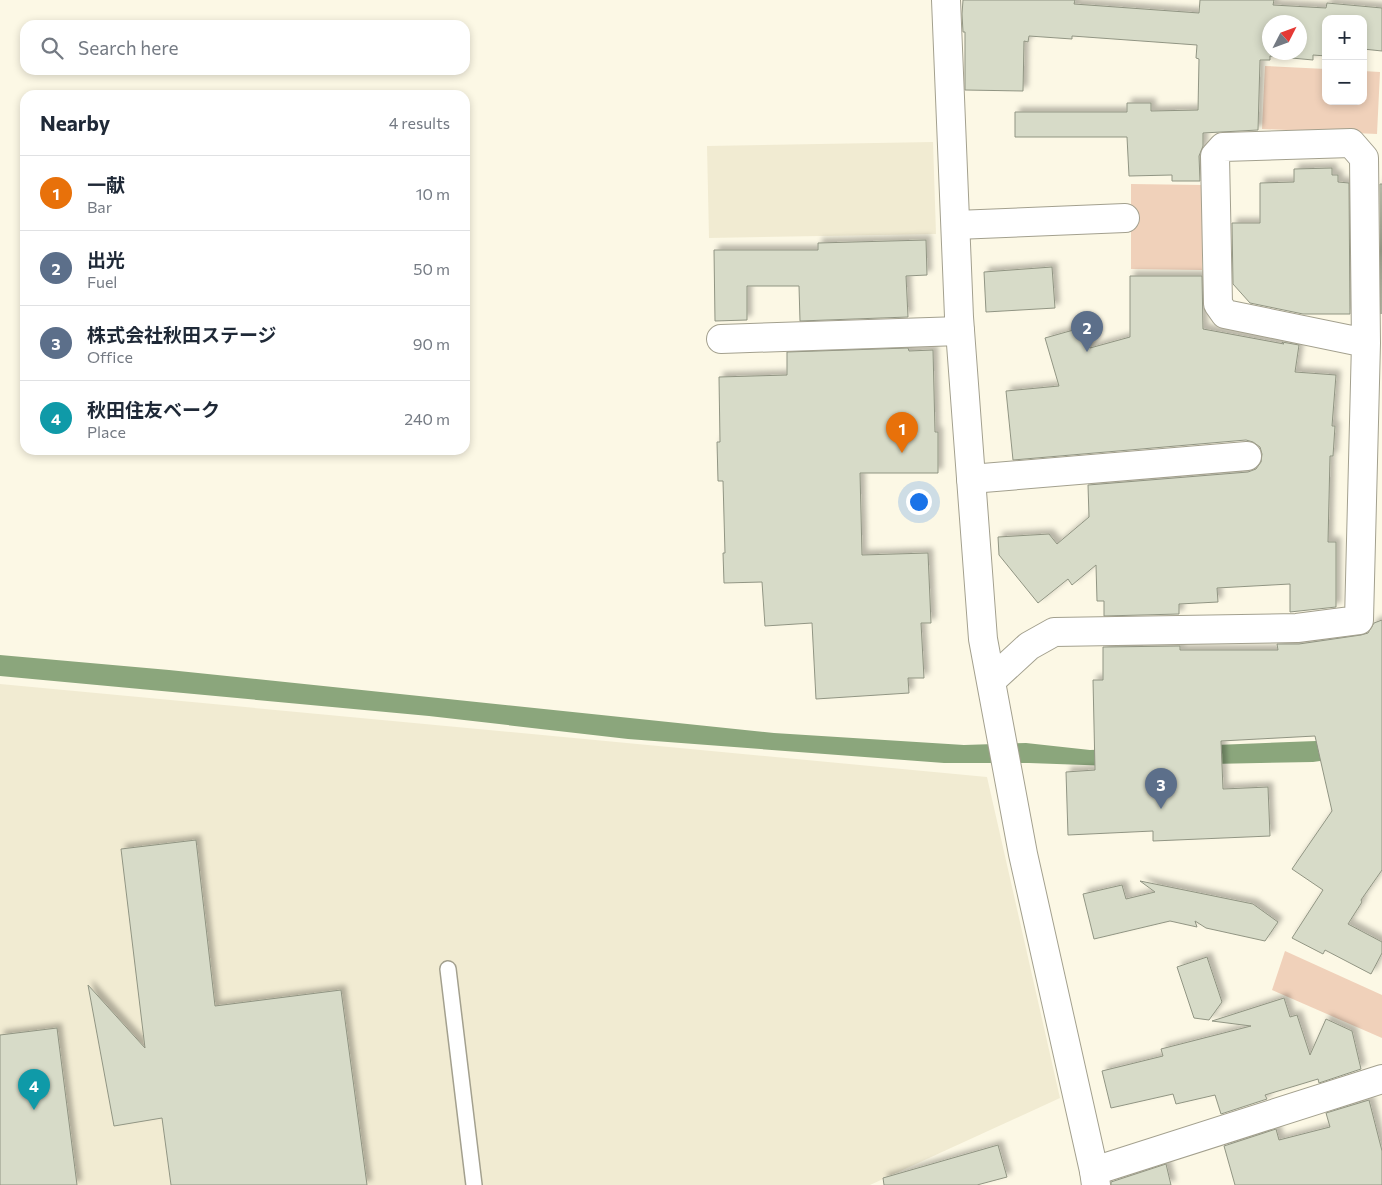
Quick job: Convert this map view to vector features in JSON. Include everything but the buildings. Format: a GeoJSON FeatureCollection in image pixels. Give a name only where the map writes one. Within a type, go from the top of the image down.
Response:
{"type":"FeatureCollection","features":[{"type":"Feature","properties":{"kind":"street"},"geometry":{"type":"LineString","coordinates":[[946,0],[960,331],[983,639],[1025,864],[1095,1178],[1382,1079]]}},
{"type":"Feature","properties":{"kind":"street"},"geometry":{"type":"LineString","coordinates":[[992,680],[1029,646],[1054,632],[1297,628],[1370,615],[1364,158],[1351,144],[1223,147],[1215,156],[1218,304],[1225,314],[1366,342]]}},
{"type":"Feature","properties":{"kind":"street"},"geometry":{"type":"LineString","coordinates":[[956,225],[1125,218]]}},
{"type":"Feature","properties":{"kind":"street"},"geometry":{"type":"LineString","coordinates":[[721,339],[960,331]]}},
{"type":"Feature","properties":{"kind":"street"},"geometry":{"type":"LineString","coordinates":[[971,479],[1247,456]]}},
{"type":"Feature","properties":{"kind":"lane"},"geometry":{"type":"LineString","coordinates":[[448,969],[474,1185]]}},
{"type":"Feature","properties":{"kind":"shaded area"},"geometry":{"type":"Polygon","coordinates":[[[1265,66],[1322,69],[1322,105],[1367,105],[1367,71],[1380,72],[1377,134],[1262,129],[1265,66]]]}},
{"type":"Feature","properties":{"kind":"shaded area"},"geometry":{"type":"Polygon","coordinates":[[[933,142],[936,234],[709,238],[707,146],[933,142]]]}},
{"type":"Feature","properties":{"kind":"shaded area"},"geometry":{"type":"Polygon","coordinates":[[[1131,184],[1203,185],[1202,270],[1131,269],[1131,184]]]}},
{"type":"Feature","properties":{"kind":"shaded area"},"geometry":{"type":"Polygon","coordinates":[[[0,655],[169,670],[774,733],[964,745],[1026,743],[1090,750],[1342,740],[1348,757],[1313,762],[1112,766],[1029,763],[944,763],[628,739],[429,716],[0,676],[0,655]]]}},
{"type":"Feature","properties":{"kind":"shaded area"},"geometry":{"type":"Polygon","coordinates":[[[0,684],[987,777],[1060,1098],[870,1185],[0,1185],[0,684]]]}},
{"type":"Feature","properties":{"kind":"shaded area"},"geometry":{"type":"Polygon","coordinates":[[[1285,951],[1382,995],[1382,1038],[1272,990],[1285,951]]]}},
{"type":"Feature","properties":{"kind":"place","name":"出光"},"geometry":{"type":"Point","coordinates":[1087,352]}},
{"type":"Feature","properties":{"kind":"place","name":"一献"},"geometry":{"type":"Point","coordinates":[902,453]}},
{"type":"Feature","properties":{"kind":"place","name":"株式会社秋田ステージ"},"geometry":{"type":"Point","coordinates":[1161,809]}},
{"type":"Feature","properties":{"kind":"place","name":"秋田住友ベーク"},"geometry":{"type":"Point","coordinates":[34,1110]}}]}
